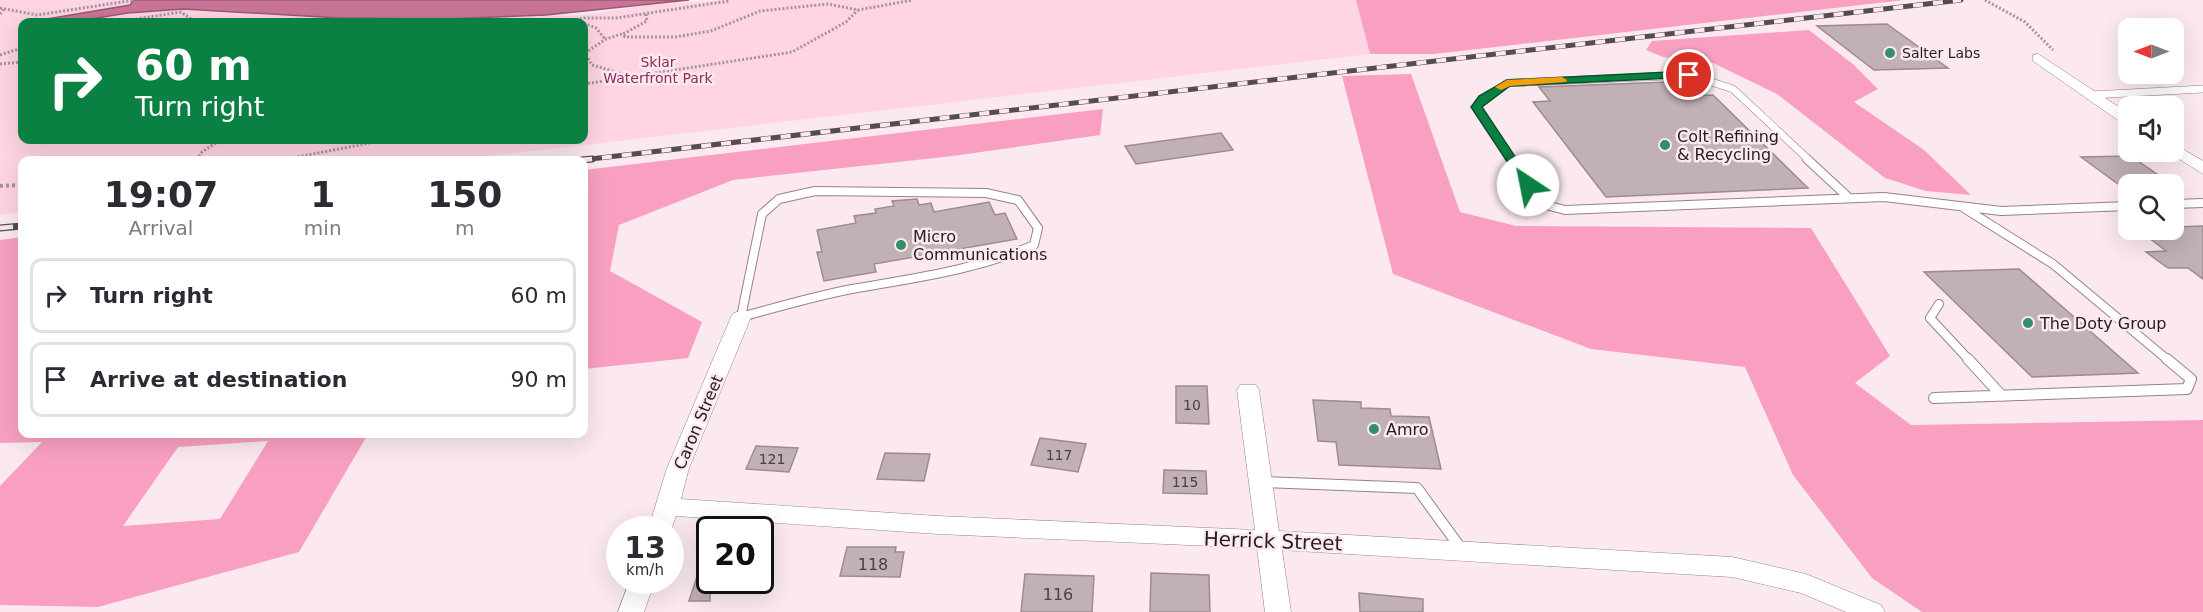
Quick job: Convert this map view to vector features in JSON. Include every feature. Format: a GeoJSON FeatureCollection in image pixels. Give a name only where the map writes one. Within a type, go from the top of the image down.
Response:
{"type":"FeatureCollection","features":[{"type":"Feature","properties":{"kind":"street"},"geometry":{"type":"LineString","coordinates":[[2043,62],[2118,113]]}},
{"type":"Feature","properties":{"kind":"street"},"geometry":{"type":"LineString","coordinates":[[2184,156],[2203,169]]}},
{"type":"Feature","properties":{"kind":"street","name":"Caron Street"},"geometry":{"type":"LineString","coordinates":[[664,516],[678,468],[741,316]]}},
{"type":"Feature","properties":{"kind":"street"},"geometry":{"type":"LineString","coordinates":[[1248,390],[1278,612]]}},
{"type":"Feature","properties":{"kind":"street","name":"Herrick Street"},"geometry":{"type":"LineString","coordinates":[[684,519],[938,525],[1462,550],[1732,567],[1806,584],[1872,612]]}},
{"type":"Feature","properties":{"kind":"street"},"geometry":{"type":"LineString","coordinates":[[632,612],[638,594]]}},
{"type":"Feature","properties":{"kind":"lane"},"geometry":{"type":"LineString","coordinates":[[1849,198],[1733,89],[1704,78],[1689,75],[1507,83],[1483,99],[1476,107],[1542,204],[1565,210],[1884,197],[2001,212],[2118,206]]}},
{"type":"Feature","properties":{"kind":"lane"},"geometry":{"type":"LineString","coordinates":[[2091,95],[2203,88]]}},
{"type":"Feature","properties":{"kind":"lane"},"geometry":{"type":"LineString","coordinates":[[815,191],[987,193],[1018,200],[1038,228],[1035,244],[1011,256],[955,270],[842,291],[741,316],[762,214],[768,205],[785,196],[815,191]]}},
{"type":"Feature","properties":{"kind":"lane"},"geometry":{"type":"LineString","coordinates":[[2184,204],[2203,203]]}},
{"type":"Feature","properties":{"kind":"lane"},"geometry":{"type":"LineString","coordinates":[[1934,398],[2187,389],[2191,379],[2052,264],[1962,207]]}},
{"type":"Feature","properties":{"kind":"lane"},"geometry":{"type":"LineString","coordinates":[[1939,304],[1930,318],[2002,396]]}},
{"type":"Feature","properties":{"kind":"lane"},"geometry":{"type":"LineString","coordinates":[[1261,482],[1417,488],[1462,550]]}},
{"type":"Feature","properties":{"kind":"path"},"geometry":{"type":"LineString","coordinates":[[0,14],[2,9],[37,15],[135,0]]}},
{"type":"Feature","properties":{"kind":"path"},"geometry":{"type":"LineString","coordinates":[[646,14],[647,21],[623,34],[626,37],[661,34],[675,38],[711,31],[760,11],[828,4],[858,10],[913,0]]}},
{"type":"Feature","properties":{"kind":"path"},"geometry":{"type":"LineString","coordinates":[[1985,0],[2025,22],[2053,48],[2054,61],[2043,62]]}},
{"type":"Feature","properties":{"kind":"path"},"geometry":{"type":"LineString","coordinates":[[588,20],[646,14],[729,1]]}},
{"type":"Feature","properties":{"kind":"path"},"geometry":{"type":"LineString","coordinates":[[588,83],[792,52],[846,22],[858,10]]}},
{"type":"Feature","properties":{"kind":"path"},"geometry":{"type":"LineString","coordinates":[[143,18],[181,12],[188,18]]}},
{"type":"Feature","properties":{"kind":"path"},"geometry":{"type":"LineString","coordinates":[[588,25],[596,28],[605,39]]}},
{"type":"Feature","properties":{"kind":"path"},"geometry":{"type":"LineString","coordinates":[[588,51],[606,39],[622,34]]}},
{"type":"Feature","properties":{"kind":"path"},"geometry":{"type":"LineString","coordinates":[[0,55],[18,49]]}},
{"type":"Feature","properties":{"kind":"path"},"geometry":{"type":"LineString","coordinates":[[588,58],[592,65],[633,76]]}},
{"type":"Feature","properties":{"kind":"path"},"geometry":{"type":"LineString","coordinates":[[0,64],[18,62]]}},
{"type":"Feature","properties":{"kind":"path"},"geometry":{"type":"LineString","coordinates":[[199,156],[213,144]]}},
{"type":"Feature","properties":{"kind":"path"},"geometry":{"type":"LineString","coordinates":[[303,156],[364,144]]}},
{"type":"Feature","properties":{"kind":"path"},"geometry":{"type":"LineString","coordinates":[[0,186],[18,185]]}},
{"type":"Feature","properties":{"kind":"green space","name":"Sklar Waterfront Park"},"geometry":{"type":"Polygon","coordinates":[[[0,0],[182,0],[352,18],[18,18],[18,144],[588,144],[588,18],[500,18],[585,15],[649,5],[725,0],[1356,0],[1370,54],[489,156],[18,156],[18,213],[0,215],[0,0]]]}},
{"type":"Feature","properties":{"kind":"shaded area"},"geometry":{"type":"Polygon","coordinates":[[[134,0],[689,0],[546,15],[469,18],[339,18],[183,9],[97,18],[53,18],[130,5],[134,0]]]}},
{"type":"Feature","properties":{"kind":"shaded area"},"geometry":{"type":"Polygon","coordinates":[[[1356,0],[1904,0],[1434,54],[1370,54],[1356,0]]]}},
{"type":"Feature","properties":{"kind":"shaded area"},"geometry":{"type":"Polygon","coordinates":[[[1809,30],[1854,65],[1878,89],[1854,102],[1924,150],[1971,195],[1926,191],[1885,178],[1777,94],[1711,62],[1663,57],[1646,50],[1652,41],[1809,30]]]}},
{"type":"Feature","properties":{"kind":"shaded area"},"geometry":{"type":"Polygon","coordinates":[[[1411,74],[1460,212],[1516,226],[1811,228],[1890,356],[1855,383],[1911,425],[2203,420],[2203,612],[1922,612],[1872,578],[1793,475],[1745,367],[1591,349],[1393,274],[1342,76],[1411,74]]]}},
{"type":"Feature","properties":{"kind":"shaded area"},"geometry":{"type":"Polygon","coordinates":[[[1103,109],[1100,135],[953,156],[733,180],[619,225],[610,271],[702,322],[688,358],[588,369],[588,170],[1103,109]]]}},
{"type":"Feature","properties":{"kind":"shaded area"},"geometry":{"type":"Polygon","coordinates":[[[18,238],[18,438],[366,438],[299,552],[98,607],[0,605],[0,486],[42,442],[0,443],[0,240],[18,238]],[[268,441],[178,447],[123,526],[220,519],[268,441]]]}},
{"type":"Feature","properties":{"kind":"building","name":"Salter Labs"},"geometry":{"type":"Polygon","coordinates":[[[1887,24],[1948,68],[1874,70],[1817,26],[1887,24]]]}},
{"type":"Feature","properties":{"kind":"building","name":"Colt Refining & Recycling"},"geometry":{"type":"Polygon","coordinates":[[[1668,82],[1683,96],[1713,95],[1808,188],[1606,197],[1533,102],[1550,101],[1539,87],[1668,82]]]}},
{"type":"Feature","properties":{"kind":"building"},"geometry":{"type":"Polygon","coordinates":[[[1221,133],[1233,150],[1136,164],[1125,146],[1221,133]]]}},
{"type":"Feature","properties":{"kind":"building"},"geometry":{"type":"Polygon","coordinates":[[[2118,156],[2118,162],[2140,162],[2157,174],[2118,174],[2118,184],[2081,157],[2118,156]]]}},
{"type":"Feature","properties":{"kind":"building","name":"Micro Communications"},"geometry":{"type":"Polygon","coordinates":[[[917,199],[919,205],[931,203],[934,212],[989,202],[995,215],[1005,213],[1017,239],[874,264],[876,272],[824,281],[817,252],[822,252],[817,230],[856,223],[854,216],[876,213],[875,209],[894,206],[892,201],[917,199]]]}},
{"type":"Feature","properties":{"kind":"building"},"geometry":{"type":"Polygon","coordinates":[[[2203,226],[2203,279],[2188,268],[2168,268],[2146,252],[2166,251],[2152,240],[2184,240],[2184,227],[2203,226]]]}},
{"type":"Feature","properties":{"kind":"building","name":"The Doty Group"},"geometry":{"type":"Polygon","coordinates":[[[2019,269],[2138,373],[2032,377],[1924,272],[2019,269]]]}},
{"type":"Feature","properties":{"kind":"building"},"geometry":{"type":"Polygon","coordinates":[[[1176,386],[1207,386],[1209,424],[1176,423],[1176,386]]]}},
{"type":"Feature","properties":{"kind":"building","name":"Amro"},"geometry":{"type":"Polygon","coordinates":[[[1313,400],[1361,402],[1361,408],[1390,409],[1391,416],[1429,417],[1441,469],[1339,465],[1336,442],[1318,441],[1313,400]]]}},
{"type":"Feature","properties":{"kind":"building"},"geometry":{"type":"Polygon","coordinates":[[[1040,438],[1086,444],[1078,472],[1031,465],[1040,438]]]}},
{"type":"Feature","properties":{"kind":"building"},"geometry":{"type":"Polygon","coordinates":[[[756,446],[798,448],[789,472],[746,469],[756,446]]]}},
{"type":"Feature","properties":{"kind":"building"},"geometry":{"type":"Polygon","coordinates":[[[885,453],[930,454],[924,481],[877,479],[885,453]]]}},
{"type":"Feature","properties":{"kind":"building"},"geometry":{"type":"Polygon","coordinates":[[[1164,470],[1206,471],[1207,494],[1163,493],[1164,470]]]}},
{"type":"Feature","properties":{"kind":"building"},"geometry":{"type":"Polygon","coordinates":[[[847,547],[896,547],[895,552],[904,552],[900,577],[840,576],[847,547]]]}},
{"type":"Feature","properties":{"kind":"building"},"geometry":{"type":"Polygon","coordinates":[[[1151,573],[1209,575],[1210,612],[1150,612],[1151,573]]]}},
{"type":"Feature","properties":{"kind":"building"},"geometry":{"type":"Polygon","coordinates":[[[1025,574],[1094,576],[1092,612],[1021,612],[1025,574]]]}},
{"type":"Feature","properties":{"kind":"building"},"geometry":{"type":"Polygon","coordinates":[[[696,580],[696,594],[710,594],[710,601],[689,601],[696,580]]]}},
{"type":"Feature","properties":{"kind":"building"},"geometry":{"type":"Polygon","coordinates":[[[1359,593],[1423,599],[1423,612],[1360,612],[1359,593]]]}},
{"type":"Feature","properties":{"kind":"railway"},"geometry":{"type":"LineString","coordinates":[[588,159],[1961,0]]}},
{"type":"Feature","properties":{"kind":"railway"},"geometry":{"type":"LineString","coordinates":[[588,159],[592,159]]}},
{"type":"Feature","properties":{"kind":"railway"},"geometry":{"type":"LineString","coordinates":[[0,228],[18,226]]}},
{"type":"Feature","properties":{"kind":"slow traffic"},"geometry":{"type":"LineString","coordinates":[[1501,87],[1507,83],[1562,80]]}},
{"type":"Feature","properties":{"kind":"place","name":"Salter Labs"},"geometry":{"type":"Point","coordinates":[1890,53]}},
{"type":"Feature","properties":{"kind":"place","name":"Colt Refining & Recycling"},"geometry":{"type":"Point","coordinates":[1665,145]}},
{"type":"Feature","properties":{"kind":"place","name":"Micro Communications"},"geometry":{"type":"Point","coordinates":[901,245]}},
{"type":"Feature","properties":{"kind":"place","name":"The Doty Group"},"geometry":{"type":"Point","coordinates":[2028,323]}},
{"type":"Feature","properties":{"kind":"place","name":"Amro"},"geometry":{"type":"Point","coordinates":[1374,429]}},
{"type":"Feature","properties":{"kind":"route"},"geometry":{"type":"LineString","coordinates":[[1528,185],[1476,107],[1483,99],[1507,83],[1689,75]]}}]}
